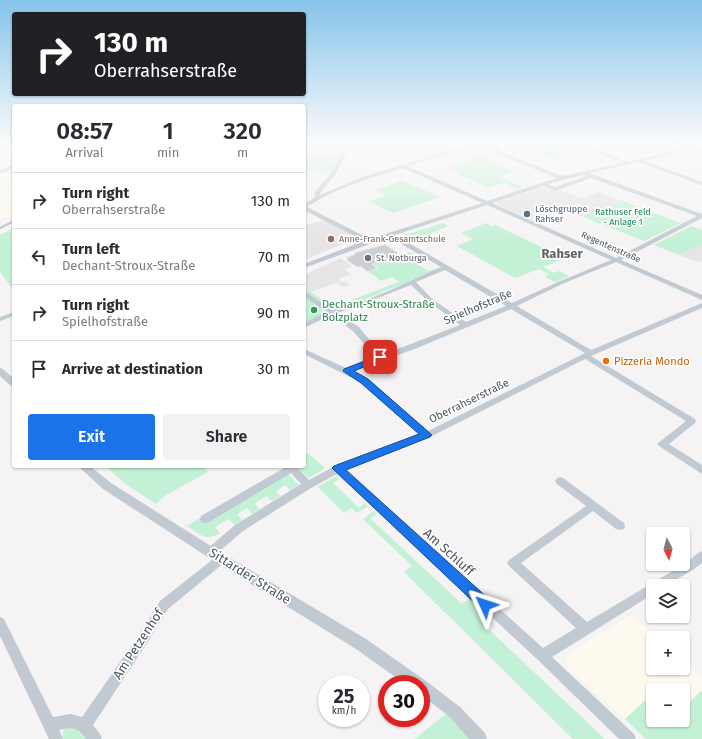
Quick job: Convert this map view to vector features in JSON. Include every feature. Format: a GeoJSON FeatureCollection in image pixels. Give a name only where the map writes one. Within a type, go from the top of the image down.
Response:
{"type":"FeatureCollection","features":[{"type":"Feature","properties":{"kind":"street"},"geometry":{"type":"LineString","coordinates":[[317,198],[318,192],[331,176]]}},
{"type":"Feature","properties":{"kind":"street"},"geometry":{"type":"LineString","coordinates":[[306,206],[317,198],[369,176]]}},
{"type":"Feature","properties":{"kind":"street","name":"Regentenstraße"},"geometry":{"type":"LineString","coordinates":[[428,176],[702,298]]}},
{"type":"Feature","properties":{"kind":"street"},"geometry":{"type":"LineString","coordinates":[[558,176],[562,178]]}},
{"type":"Feature","properties":{"kind":"street"},"geometry":{"type":"LineString","coordinates":[[306,265],[369,241],[567,176]]}},
{"type":"Feature","properties":{"kind":"street"},"geometry":{"type":"LineString","coordinates":[[543,184],[555,189],[590,176]]}},
{"type":"Feature","properties":{"kind":"street"},"geometry":{"type":"LineString","coordinates":[[592,176],[702,216]]}},
{"type":"Feature","properties":{"kind":"street"},"geometry":{"type":"LineString","coordinates":[[683,176],[702,184]]}},
{"type":"Feature","properties":{"kind":"street"},"geometry":{"type":"LineString","coordinates":[[306,209],[369,241]]}},
{"type":"Feature","properties":{"kind":"street","name":"Spielhofstraße"},"geometry":{"type":"LineString","coordinates":[[347,371],[380,357],[465,326],[512,306],[560,282],[617,260],[702,216]]}},
{"type":"Feature","properties":{"kind":"street"},"geometry":{"type":"LineString","coordinates":[[391,235],[512,306],[692,421],[662,444],[702,470]]}},
{"type":"Feature","properties":{"kind":"street"},"geometry":{"type":"LineString","coordinates":[[306,325],[331,312],[345,309],[446,267]]}},
{"type":"Feature","properties":{"kind":"street"},"geometry":{"type":"LineString","coordinates":[[412,282],[430,300],[465,326]]}},
{"type":"Feature","properties":{"kind":"street"},"geometry":{"type":"LineString","coordinates":[[306,294],[356,329],[380,357]]}},
{"type":"Feature","properties":{"kind":"street","name":"Oberrahserstraße"},"geometry":{"type":"LineString","coordinates":[[216,555],[239,528],[338,468],[427,435],[589,354],[702,305]]}},
{"type":"Feature","properties":{"kind":"street"},"geometry":{"type":"LineString","coordinates":[[0,319],[12,315]]}},
{"type":"Feature","properties":{"kind":"street"},"geometry":{"type":"LineString","coordinates":[[306,352],[317,359],[347,371],[365,381],[427,435]]}},
{"type":"Feature","properties":{"kind":"street"},"geometry":{"type":"LineString","coordinates":[[0,371],[12,382]]}},
{"type":"Feature","properties":{"kind":"street","name":"Sittarder Straße"},"geometry":{"type":"LineString","coordinates":[[85,468],[107,486],[361,644],[405,675]]}},
{"type":"Feature","properties":{"kind":"street"},"geometry":{"type":"LineString","coordinates":[[205,519],[289,468]]}},
{"type":"Feature","properties":{"kind":"street"},"geometry":{"type":"LineString","coordinates":[[292,468],[308,485]]}},
{"type":"Feature","properties":{"kind":"street","name":"Am Schluff"},"geometry":{"type":"LineString","coordinates":[[338,468],[542,656],[629,739]]}},
{"type":"Feature","properties":{"kind":"street"},"geometry":{"type":"LineString","coordinates":[[560,481],[620,526]]}},
{"type":"Feature","properties":{"kind":"street"},"geometry":{"type":"LineString","coordinates":[[585,628],[513,563],[593,506]]}},
{"type":"Feature","properties":{"kind":"street","name":"Am Petzenhof"},"geometry":{"type":"LineString","coordinates":[[85,725],[164,605],[216,555]]}},
{"type":"Feature","properties":{"kind":"street"},"geometry":{"type":"LineString","coordinates":[[668,579],[690,566],[702,556]]}},
{"type":"Feature","properties":{"kind":"street"},"geometry":{"type":"LineString","coordinates":[[542,656],[585,628],[646,592]]}},
{"type":"Feature","properties":{"kind":"street"},"geometry":{"type":"LineString","coordinates":[[0,623],[56,739]]}},
{"type":"Feature","properties":{"kind":"street"},"geometry":{"type":"LineString","coordinates":[[430,693],[454,712],[480,739]]}},
{"type":"Feature","properties":{"kind":"street"},"geometry":{"type":"LineString","coordinates":[[50,724],[71,720],[85,725],[95,739]]}},
{"type":"Feature","properties":{"kind":"shaded area"},"geometry":{"type":"Polygon","coordinates":[[[0,176],[12,176],[12,213],[0,220],[0,176]]]}},
{"type":"Feature","properties":{"kind":"shaded area"},"geometry":{"type":"Polygon","coordinates":[[[542,187],[555,191],[559,190],[582,198],[599,192],[623,201],[583,217],[562,208],[534,220],[497,204],[496,202],[542,187]]]}},
{"type":"Feature","properties":{"kind":"shaded area","name":"Anne-Frank-Gesamtschule"},"geometry":{"type":"Polygon","coordinates":[[[325,220],[358,238],[306,259],[306,225],[325,220]]]}},
{"type":"Feature","properties":{"kind":"shaded area"},"geometry":{"type":"Polygon","coordinates":[[[702,244],[702,261],[698,262],[679,255],[702,244]]]}},
{"type":"Feature","properties":{"kind":"shaded area"},"geometry":{"type":"Polygon","coordinates":[[[341,258],[352,266],[345,270],[351,274],[338,279],[350,285],[343,287],[336,283],[311,292],[306,288],[306,274],[341,258]]]}},
{"type":"Feature","properties":{"kind":"shaded area"},"geometry":{"type":"Polygon","coordinates":[[[631,615],[649,631],[646,631],[646,675],[690,675],[690,666],[702,677],[702,690],[690,701],[690,683],[646,683],[646,700],[625,719],[568,669],[564,661],[567,654],[631,615]]]}},
{"type":"Feature","properties":{"kind":"green space"},"geometry":{"type":"Polygon","coordinates":[[[464,176],[500,176],[499,177],[523,187],[518,189],[504,183],[489,188],[464,176]]]}},
{"type":"Feature","properties":{"kind":"green space"},"geometry":{"type":"Polygon","coordinates":[[[402,181],[440,197],[393,213],[368,201],[386,196],[375,190],[402,181]]]}},
{"type":"Feature","properties":{"kind":"green space","name":"Rathuser Feld - Anlage 1"},"geometry":{"type":"Polygon","coordinates":[[[623,201],[681,223],[644,241],[583,217],[623,201]]]}},
{"type":"Feature","properties":{"kind":"green space"},"geometry":{"type":"Polygon","coordinates":[[[443,223],[448,226],[411,242],[402,236],[443,223]]]}},
{"type":"Feature","properties":{"kind":"green space"},"geometry":{"type":"Polygon","coordinates":[[[486,223],[492,226],[495,225],[565,258],[543,267],[554,273],[559,271],[569,276],[555,282],[545,277],[549,274],[539,269],[515,278],[457,246],[473,239],[461,233],[486,223]]]}},
{"type":"Feature","properties":{"kind":"green space"},"geometry":{"type":"Polygon","coordinates":[[[691,226],[702,230],[702,244],[679,255],[654,245],[691,226]]]}},
{"type":"Feature","properties":{"kind":"green space"},"geometry":{"type":"Polygon","coordinates":[[[12,229],[12,288],[0,272],[0,235],[12,229]]]}},
{"type":"Feature","properties":{"kind":"green space"},"geometry":{"type":"Polygon","coordinates":[[[410,252],[427,260],[417,264],[428,271],[441,268],[344,308],[338,309],[328,307],[306,293],[306,288],[333,307],[407,279],[399,282],[392,277],[381,281],[368,271],[378,268],[373,264],[410,252]]]}},
{"type":"Feature","properties":{"kind":"green space","name":"Dechant-Stroux-Straße Bolzplatz"},"geometry":{"type":"Polygon","coordinates":[[[306,297],[324,309],[325,312],[322,316],[306,323],[306,297]]]}},
{"type":"Feature","properties":{"kind":"green space"},"geometry":{"type":"Polygon","coordinates":[[[306,452],[325,468],[309,478],[298,468],[306,468],[306,452]]]}},
{"type":"Feature","properties":{"kind":"green space"},"geometry":{"type":"Polygon","coordinates":[[[107,468],[204,468],[208,472],[166,495],[156,504],[127,485],[107,468]]]}},
{"type":"Feature","properties":{"kind":"green space"},"geometry":{"type":"Polygon","coordinates":[[[288,474],[299,485],[290,490],[285,485],[276,491],[280,496],[272,501],[267,496],[255,503],[259,509],[252,514],[247,508],[237,514],[242,520],[234,525],[229,519],[215,527],[220,533],[215,536],[203,536],[187,526],[201,517],[288,474]]]}},
{"type":"Feature","properties":{"kind":"green space"},"geometry":{"type":"Polygon","coordinates":[[[336,476],[339,479],[333,483],[359,508],[365,503],[368,506],[357,513],[351,508],[344,513],[318,487],[336,476]]]}},
{"type":"Feature","properties":{"kind":"green space"},"geometry":{"type":"Polygon","coordinates":[[[374,511],[377,514],[370,518],[462,604],[469,599],[489,619],[483,624],[605,739],[573,739],[404,572],[412,566],[363,519],[374,511]]]}},
{"type":"Feature","properties":{"kind":"green space"},"geometry":{"type":"Polygon","coordinates":[[[702,690],[702,739],[646,739],[625,719],[646,700],[646,727],[690,727],[690,701],[702,690]]]}},
{"type":"Feature","properties":{"kind":"green space"},"geometry":{"type":"Polygon","coordinates":[[[448,712],[472,739],[415,739],[448,712]]]}},
{"type":"Feature","properties":{"kind":"green space"},"geometry":{"type":"Polygon","coordinates":[[[81,727],[78,731],[86,739],[62,739],[64,728],[81,727]]]}},
{"type":"Feature","properties":{"kind":"building","name":"St. Notburga"},"geometry":{"type":"Polygon","coordinates":[[[385,245],[398,255],[371,264],[376,268],[367,271],[361,266],[358,267],[347,260],[349,259],[347,258],[357,254],[355,253],[385,245]]]}},
{"type":"Feature","properties":{"kind":"railway"},"geometry":{"type":"LineString","coordinates":[[0,228],[12,222]]}},
{"type":"Feature","properties":{"kind":"place","name":"Löschgruppe Rahser"},"geometry":{"type":"Point","coordinates":[527,214]}},
{"type":"Feature","properties":{"kind":"place","name":"Anne-Frank-Gesamtschule"},"geometry":{"type":"Point","coordinates":[331,239]}},
{"type":"Feature","properties":{"kind":"place","name":"St. Notburga"},"geometry":{"type":"Point","coordinates":[368,258]}},
{"type":"Feature","properties":{"kind":"place","name":"Dechant-Stroux-Straße Bolzplatz"},"geometry":{"type":"Point","coordinates":[314,310]}},
{"type":"Feature","properties":{"kind":"place","name":"Pizzeria Mondo"},"geometry":{"type":"Point","coordinates":[606,361]}},
{"type":"Feature","properties":{"kind":"district","name":"Rahser"},"geometry":{"type":"Point","coordinates":[562,253]}},
{"type":"Feature","properties":{"kind":"route"},"geometry":{"type":"LineString","coordinates":[[380,357],[347,371],[365,381],[427,435],[338,468],[355,486],[485,605]]}}]}
